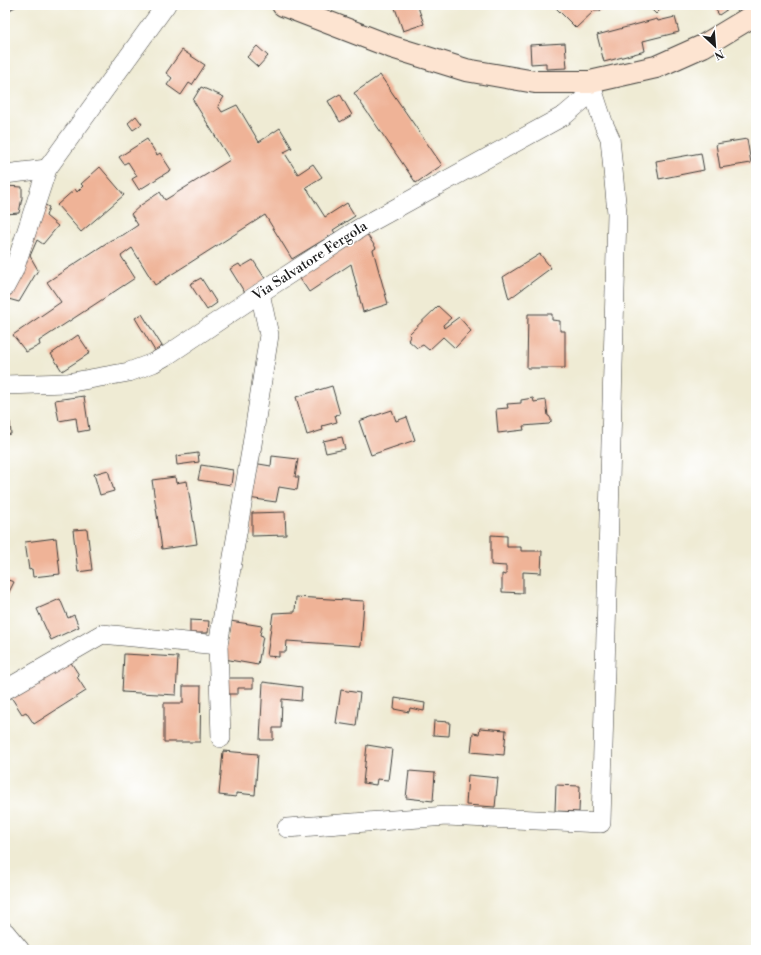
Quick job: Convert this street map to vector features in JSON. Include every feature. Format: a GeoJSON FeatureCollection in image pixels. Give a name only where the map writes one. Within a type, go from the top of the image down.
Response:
{"type":"FeatureCollection","features":[{"type":"Feature","properties":{"kind":"main road"},"geometry":{"type":"LineString","coordinates":[[283,5],[392,47],[466,70],[535,82],[590,82],[656,67],[703,46],[756,14]]}},
{"type":"Feature","properties":{"kind":"street"},"geometry":{"type":"LineString","coordinates":[[5,287],[14,270],[46,169],[166,5]]}},
{"type":"Feature","properties":{"kind":"street"},"geometry":{"type":"LineString","coordinates":[[287,828],[446,816],[601,823],[617,213],[610,138],[604,125],[590,82]]}},
{"type":"Feature","properties":{"kind":"street","name":"Via Salvatore Fergola"},"geometry":{"type":"LineString","coordinates":[[5,385],[67,383],[129,372],[153,363],[169,354],[360,228],[565,115],[585,98],[590,82]]}},
{"type":"Feature","properties":{"kind":"street"},"geometry":{"type":"LineString","coordinates":[[5,174],[46,169]]}},
{"type":"Feature","properties":{"kind":"street"},"geometry":{"type":"LineString","coordinates":[[221,738],[218,645],[269,335],[260,293]]}},
{"type":"Feature","properties":{"kind":"street"},"geometry":{"type":"LineString","coordinates":[[5,690],[102,634],[218,645]]}},
{"type":"Feature","properties":{"kind":"street"},"geometry":{"type":"LineString","coordinates":[[5,932],[20,950]]}},
{"type":"Feature","properties":{"kind":"building"},"geometry":{"type":"Polygon","coordinates":[[[394,5],[423,5],[418,7],[424,24],[403,31],[394,5]]]}},
{"type":"Feature","properties":{"kind":"building"},"geometry":{"type":"Polygon","coordinates":[[[553,5],[604,5],[600,11],[594,11],[576,28],[553,5]]]}},
{"type":"Feature","properties":{"kind":"building"},"geometry":{"type":"Polygon","coordinates":[[[647,5],[665,5],[656,14],[647,5]]]}},
{"type":"Feature","properties":{"kind":"building"},"geometry":{"type":"Polygon","coordinates":[[[713,5],[734,5],[719,15],[713,5]]]}},
{"type":"Feature","properties":{"kind":"building"},"geometry":{"type":"Polygon","coordinates":[[[675,17],[679,32],[643,41],[645,51],[604,62],[597,35],[657,19],[658,21],[675,17]]]}},
{"type":"Feature","properties":{"kind":"building"},"geometry":{"type":"Polygon","coordinates":[[[565,43],[567,68],[546,69],[546,63],[531,64],[530,45],[565,43]]]}},
{"type":"Feature","properties":{"kind":"building"},"geometry":{"type":"Polygon","coordinates":[[[257,46],[268,56],[258,67],[247,57],[257,46]]]}},
{"type":"Feature","properties":{"kind":"building"},"geometry":{"type":"Polygon","coordinates":[[[182,50],[205,65],[192,85],[189,83],[181,95],[167,85],[172,78],[166,73],[182,50]]]}},
{"type":"Feature","properties":{"kind":"building"},"geometry":{"type":"Polygon","coordinates":[[[380,75],[442,165],[416,183],[354,93],[380,75]]]}},
{"type":"Feature","properties":{"kind":"building"},"geometry":{"type":"Polygon","coordinates":[[[201,87],[224,97],[218,106],[222,112],[237,105],[259,142],[280,128],[292,148],[284,152],[298,174],[313,164],[322,177],[306,187],[325,217],[347,203],[355,216],[333,230],[335,233],[292,259],[265,215],[155,285],[132,248],[121,256],[135,278],[39,341],[40,345],[26,352],[13,335],[61,302],[47,282],[111,240],[123,235],[138,225],[131,214],[160,192],[165,200],[230,160],[193,100],[201,87]]]}},
{"type":"Feature","properties":{"kind":"building"},"geometry":{"type":"Polygon","coordinates":[[[340,94],[352,115],[340,122],[328,101],[340,94]]]}},
{"type":"Feature","properties":{"kind":"building"},"geometry":{"type":"Polygon","coordinates":[[[136,116],[142,124],[133,130],[128,123],[136,116]]]}},
{"type":"Feature","properties":{"kind":"building"},"geometry":{"type":"Polygon","coordinates":[[[147,139],[157,155],[160,153],[171,170],[139,190],[132,179],[137,176],[128,162],[124,164],[119,157],[147,139]]]}},
{"type":"Feature","properties":{"kind":"building"},"geometry":{"type":"Polygon","coordinates":[[[747,139],[751,163],[720,168],[716,144],[747,139]]]}},
{"type":"Feature","properties":{"kind":"building"},"geometry":{"type":"Polygon","coordinates":[[[701,153],[704,170],[659,179],[656,161],[701,153]]]}},
{"type":"Feature","properties":{"kind":"building"},"geometry":{"type":"Polygon","coordinates":[[[100,167],[124,195],[81,232],[57,205],[75,189],[77,192],[83,186],[81,184],[100,167]]]}},
{"type":"Feature","properties":{"kind":"building"},"geometry":{"type":"Polygon","coordinates":[[[5,186],[22,187],[22,198],[19,213],[5,214],[5,186]]]}},
{"type":"Feature","properties":{"kind":"building"},"geometry":{"type":"Polygon","coordinates":[[[41,203],[49,207],[46,216],[58,226],[43,244],[37,240],[30,256],[38,270],[19,302],[5,298],[14,284],[41,203]]]}},
{"type":"Feature","properties":{"kind":"building"},"geometry":{"type":"Polygon","coordinates":[[[6,214],[9,232],[5,232],[6,214]]]}},
{"type":"Feature","properties":{"kind":"building"},"geometry":{"type":"Polygon","coordinates":[[[366,233],[376,248],[373,250],[388,304],[363,312],[351,264],[309,292],[299,277],[366,233]]]}},
{"type":"Feature","properties":{"kind":"building"},"geometry":{"type":"Polygon","coordinates":[[[540,254],[551,268],[509,299],[503,277],[540,254]]]}},
{"type":"Feature","properties":{"kind":"building"},"geometry":{"type":"Polygon","coordinates":[[[253,260],[266,280],[245,293],[230,269],[239,264],[241,267],[253,260]]]}},
{"type":"Feature","properties":{"kind":"building"},"geometry":{"type":"Polygon","coordinates":[[[201,278],[217,303],[207,310],[190,284],[201,278]]]}},
{"type":"Feature","properties":{"kind":"building"},"geometry":{"type":"Polygon","coordinates":[[[438,306],[451,318],[443,325],[444,328],[459,317],[471,331],[455,348],[443,337],[429,350],[423,345],[417,348],[408,340],[410,337],[409,334],[438,306]]]}},
{"type":"Feature","properties":{"kind":"building"},"geometry":{"type":"Polygon","coordinates":[[[142,314],[162,346],[155,351],[135,318],[142,314]]]}},
{"type":"Feature","properties":{"kind":"building"},"geometry":{"type":"Polygon","coordinates":[[[528,314],[552,314],[552,320],[560,321],[560,331],[565,331],[565,368],[527,368],[528,314]]]}},
{"type":"Feature","properties":{"kind":"building"},"geometry":{"type":"Polygon","coordinates":[[[78,335],[90,353],[62,371],[51,354],[78,335]]]}},
{"type":"Feature","properties":{"kind":"building"},"geometry":{"type":"Polygon","coordinates":[[[332,386],[340,414],[335,415],[337,422],[322,426],[323,430],[307,435],[296,397],[332,386]]]}},
{"type":"Feature","properties":{"kind":"building"},"geometry":{"type":"Polygon","coordinates":[[[84,396],[89,430],[78,432],[76,418],[59,421],[55,400],[84,396]]]}},
{"type":"Feature","properties":{"kind":"building"},"geometry":{"type":"Polygon","coordinates":[[[533,398],[534,402],[546,400],[548,416],[551,419],[549,424],[523,426],[524,430],[498,433],[496,409],[508,408],[507,404],[521,403],[521,400],[533,398]]]}},
{"type":"Feature","properties":{"kind":"building"},"geometry":{"type":"Polygon","coordinates":[[[392,410],[396,421],[407,417],[415,440],[371,455],[359,421],[392,410]]]}},
{"type":"Feature","properties":{"kind":"building"},"geometry":{"type":"Polygon","coordinates":[[[5,416],[7,422],[10,422],[11,434],[5,435],[5,416]]]}},
{"type":"Feature","properties":{"kind":"building"},"geometry":{"type":"Polygon","coordinates":[[[342,437],[345,449],[326,453],[323,441],[342,437]]]}},
{"type":"Feature","properties":{"kind":"building"},"geometry":{"type":"Polygon","coordinates":[[[198,453],[199,462],[177,465],[176,456],[198,453]]]}},
{"type":"Feature","properties":{"kind":"building"},"geometry":{"type":"Polygon","coordinates":[[[272,456],[298,459],[295,477],[299,477],[297,490],[279,487],[276,502],[248,498],[253,463],[271,466],[272,456]]]}},
{"type":"Feature","properties":{"kind":"building"},"geometry":{"type":"Polygon","coordinates":[[[201,465],[233,470],[231,485],[198,480],[201,465]]]}},
{"type":"Feature","properties":{"kind":"building"},"geometry":{"type":"Polygon","coordinates":[[[108,470],[114,491],[100,495],[94,474],[108,470]]]}},
{"type":"Feature","properties":{"kind":"building"},"geometry":{"type":"Polygon","coordinates":[[[175,477],[176,483],[187,481],[197,544],[162,549],[152,480],[175,477]]]}},
{"type":"Feature","properties":{"kind":"building"},"geometry":{"type":"Polygon","coordinates":[[[285,512],[286,535],[252,536],[252,513],[285,512]]]}},
{"type":"Feature","properties":{"kind":"building"},"geometry":{"type":"Polygon","coordinates":[[[87,529],[92,570],[78,572],[73,530],[87,529]]]}},
{"type":"Feature","properties":{"kind":"building"},"geometry":{"type":"Polygon","coordinates":[[[491,535],[507,536],[507,547],[521,547],[521,551],[542,551],[541,573],[523,572],[523,593],[502,592],[502,574],[506,575],[506,566],[491,565],[491,535]]]}},
{"type":"Feature","properties":{"kind":"building"},"geometry":{"type":"Polygon","coordinates":[[[56,538],[60,574],[33,577],[32,569],[29,570],[25,542],[56,538]]]}},
{"type":"Feature","properties":{"kind":"building"},"geometry":{"type":"Polygon","coordinates":[[[5,579],[14,582],[7,596],[5,595],[5,579]]]}},
{"type":"Feature","properties":{"kind":"building"},"geometry":{"type":"Polygon","coordinates":[[[296,597],[364,601],[361,646],[287,641],[286,652],[279,652],[279,657],[267,656],[273,613],[295,612],[296,597]]]}},
{"type":"Feature","properties":{"kind":"building"},"geometry":{"type":"Polygon","coordinates":[[[60,599],[68,618],[74,615],[79,627],[51,640],[37,609],[60,599]]]}},
{"type":"Feature","properties":{"kind":"building"},"geometry":{"type":"Polygon","coordinates":[[[190,620],[209,621],[208,633],[190,633],[190,620]]]}},
{"type":"Feature","properties":{"kind":"building"},"geometry":{"type":"Polygon","coordinates":[[[230,621],[262,626],[260,635],[263,636],[258,665],[224,659],[230,621]]]}},
{"type":"Feature","properties":{"kind":"building"},"geometry":{"type":"Polygon","coordinates":[[[124,654],[178,657],[176,695],[122,692],[124,654]]]}},
{"type":"Feature","properties":{"kind":"building"},"geometry":{"type":"Polygon","coordinates":[[[70,661],[79,675],[77,677],[86,691],[34,724],[26,712],[22,714],[11,697],[70,661]]]}},
{"type":"Feature","properties":{"kind":"building"},"geometry":{"type":"Polygon","coordinates":[[[225,678],[253,678],[253,688],[238,688],[238,694],[225,694],[225,678]]]}},
{"type":"Feature","properties":{"kind":"building"},"geometry":{"type":"Polygon","coordinates":[[[263,682],[302,687],[301,701],[282,699],[281,728],[273,728],[273,740],[260,740],[263,682]]]}},
{"type":"Feature","properties":{"kind":"building"},"geometry":{"type":"Polygon","coordinates":[[[183,686],[201,686],[200,742],[164,742],[164,703],[183,703],[183,686]]]}},
{"type":"Feature","properties":{"kind":"building"},"geometry":{"type":"Polygon","coordinates":[[[341,690],[360,693],[356,726],[336,723],[341,690]]]}},
{"type":"Feature","properties":{"kind":"building"},"geometry":{"type":"Polygon","coordinates":[[[395,698],[425,703],[424,711],[410,708],[409,712],[394,709],[395,698]]]}},
{"type":"Feature","properties":{"kind":"building"},"geometry":{"type":"Polygon","coordinates":[[[434,721],[450,722],[449,736],[433,735],[434,721]]]}},
{"type":"Feature","properties":{"kind":"building"},"geometry":{"type":"Polygon","coordinates":[[[480,728],[506,730],[504,755],[471,752],[473,733],[479,734],[480,728]]]}},
{"type":"Feature","properties":{"kind":"building"},"geometry":{"type":"Polygon","coordinates":[[[367,745],[392,749],[388,780],[377,779],[376,785],[363,783],[367,745]]]}},
{"type":"Feature","properties":{"kind":"building"},"geometry":{"type":"Polygon","coordinates":[[[223,751],[258,754],[255,795],[236,793],[236,797],[219,795],[223,751]]]}},
{"type":"Feature","properties":{"kind":"building"},"geometry":{"type":"Polygon","coordinates":[[[409,771],[435,773],[433,801],[406,798],[409,771]]]}},
{"type":"Feature","properties":{"kind":"building"},"geometry":{"type":"Polygon","coordinates":[[[468,775],[498,778],[495,807],[466,805],[468,775]]]}},
{"type":"Feature","properties":{"kind":"building"},"geometry":{"type":"Polygon","coordinates":[[[556,785],[580,786],[579,812],[555,811],[556,785]]]}},
{"type":"Feature","properties":{"kind":"railway"},"geometry":{"type":"LineString","coordinates":[[5,10],[15,5]]}}]}
